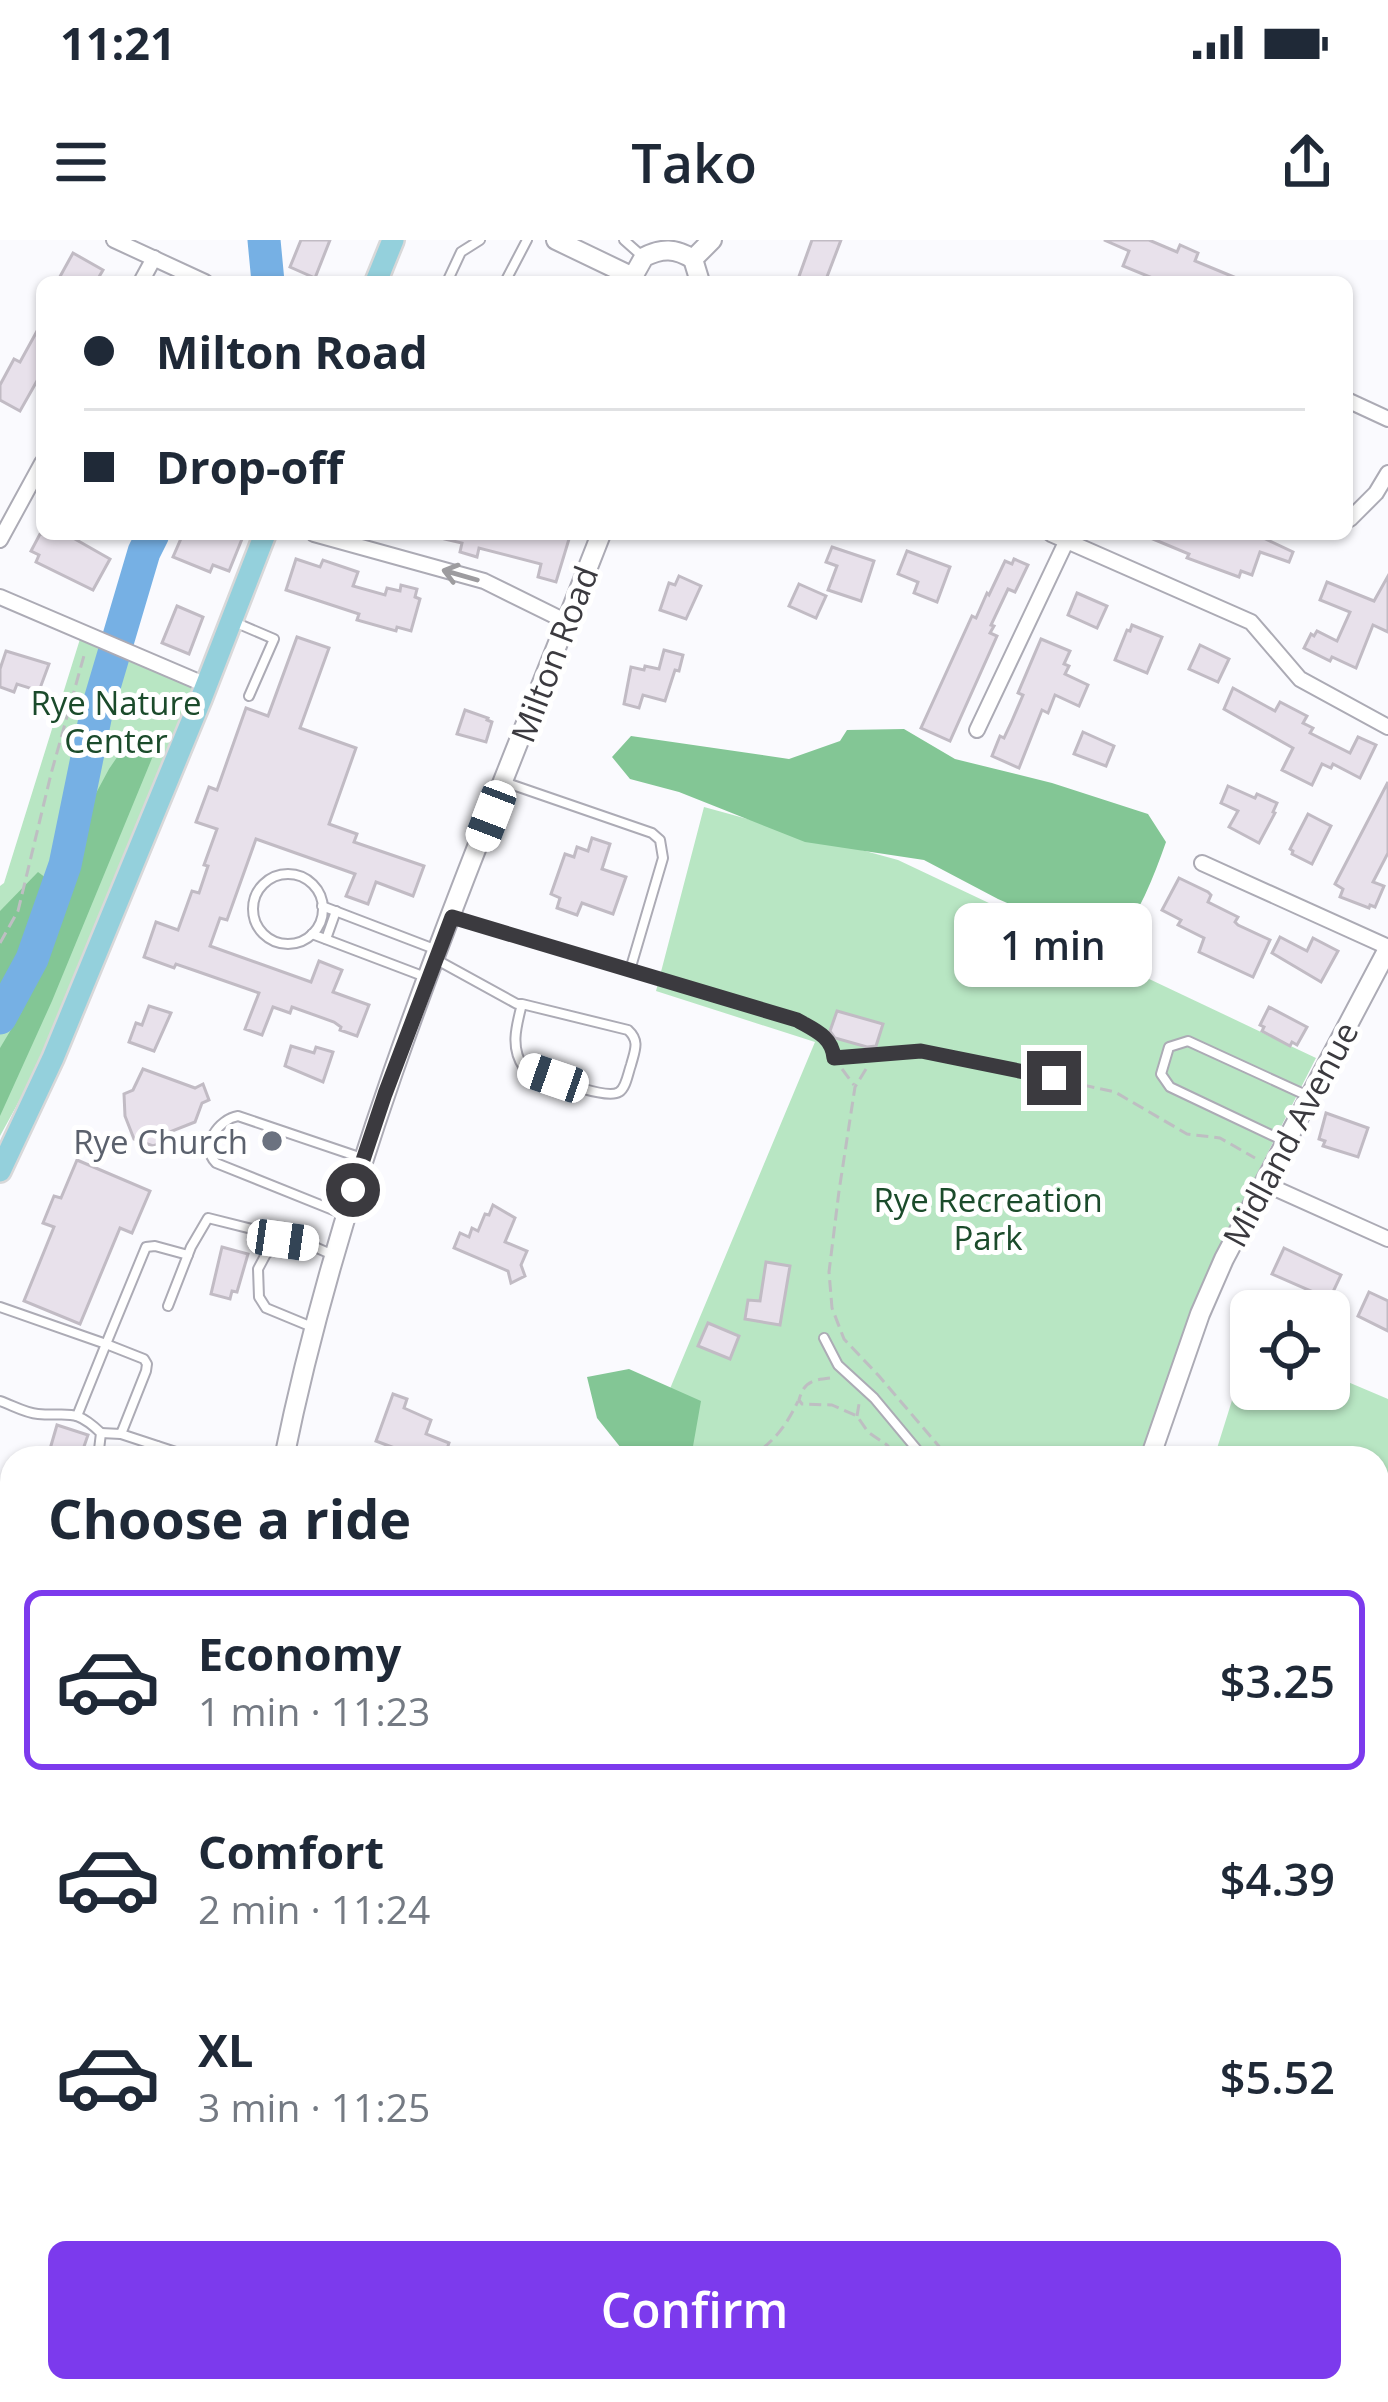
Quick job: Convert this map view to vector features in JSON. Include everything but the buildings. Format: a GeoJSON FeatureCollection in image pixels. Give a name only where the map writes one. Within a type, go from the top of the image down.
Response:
{"type":"FeatureCollection","features":[{"type":"Feature","properties":{"kind":"main road"},"geometry":{"type":"LineString","coordinates":[[378,276],[393,240]]}},
{"type":"Feature","properties":{"kind":"main road"},"geometry":{"type":"LineString","coordinates":[[0,1171],[53,1058],[263,540]]}},
{"type":"Feature","properties":{"kind":"street"},"geometry":{"type":"LineString","coordinates":[[114,240],[193,276]]}},
{"type":"Feature","properties":{"kind":"street"},"geometry":{"type":"LineString","coordinates":[[556,240],[624,276]]}},
{"type":"Feature","properties":{"kind":"street"},"geometry":{"type":"LineString","coordinates":[[693,259],[712,240]]}},
{"type":"Feature","properties":{"kind":"street"},"geometry":{"type":"LineString","coordinates":[[632,276],[644,257],[667,249],[693,259],[698,276]]}},
{"type":"Feature","properties":{"kind":"street"},"geometry":{"type":"LineString","coordinates":[[144,276],[154,258]]}},
{"type":"Feature","properties":{"kind":"street"},"geometry":{"type":"LineString","coordinates":[[1353,403],[1388,418]]}},
{"type":"Feature","properties":{"kind":"street"},"geometry":{"type":"LineString","coordinates":[[1353,516],[1388,473]]}},
{"type":"Feature","properties":{"kind":"street"},"geometry":{"type":"LineString","coordinates":[[0,540],[36,475]]}},
{"type":"Feature","properties":{"kind":"street"},"geometry":{"type":"LineString","coordinates":[[336,540],[484,581],[567,622]]}},
{"type":"Feature","properties":{"kind":"street","name":"Milton Road"},"geometry":{"type":"LineString","coordinates":[[287,1446],[313,1328],[364,1158],[434,963],[600,540]]}},
{"type":"Feature","properties":{"kind":"street"},"geometry":{"type":"LineString","coordinates":[[977,730],[1067,540],[1251,622],[1300,679],[1388,727]]}},
{"type":"Feature","properties":{"kind":"street"},"geometry":{"type":"LineString","coordinates":[[0,597],[206,685]]}},
{"type":"Feature","properties":{"kind":"street"},"geometry":{"type":"LineString","coordinates":[[1202,863],[1388,948]]}},
{"type":"Feature","properties":{"kind":"street","name":"Midland Avenue"},"geometry":{"type":"LineString","coordinates":[[1154,1446],[1223,1259],[1388,948]]}},
{"type":"Feature","properties":{"kind":"street"},"geometry":{"type":"LineString","coordinates":[[1263,1183],[1388,1240]]}},
{"type":"Feature","properties":{"kind":"lane"},"geometry":{"type":"LineString","coordinates":[[450,276],[461,252],[480,240]]}},
{"type":"Feature","properties":{"kind":"lane"},"geometry":{"type":"LineString","coordinates":[[508,276],[527,240]]}},
{"type":"Feature","properties":{"kind":"lane"},"geometry":{"type":"LineString","coordinates":[[624,240],[644,257]]}},
{"type":"Feature","properties":{"kind":"lane"},"geometry":{"type":"LineString","coordinates":[[231,621],[274,639],[250,696]]}},
{"type":"Feature","properties":{"kind":"lane"},"geometry":{"type":"LineString","coordinates":[[504,782],[652,833],[660,840],[664,858],[630,970]]}},
{"type":"Feature","properties":{"kind":"lane"},"geometry":{"type":"LineString","coordinates":[[296,874],[315,887],[322,906],[321,920],[312,934],[286,944],[265,935],[254,916],[256,894],[272,877],[296,874]]}},
{"type":"Feature","properties":{"kind":"lane"},"geometry":{"type":"LineString","coordinates":[[322,906],[522,1004],[634,1034],[636,1049],[623,1089],[608,1094],[524,1068],[515,1052],[522,1004]]}},
{"type":"Feature","properties":{"kind":"lane"},"geometry":{"type":"LineString","coordinates":[[326,939],[336,911]]}},
{"type":"Feature","properties":{"kind":"lane"},"geometry":{"type":"LineString","coordinates":[[452,917],[797,1020],[825,1036],[834,1058],[921,1051],[1054,1078]]}},
{"type":"Feature","properties":{"kind":"lane"},"geometry":{"type":"LineString","coordinates":[[312,934],[434,963]]}},
{"type":"Feature","properties":{"kind":"lane"},"geometry":{"type":"LineString","coordinates":[[1286,1141],[1171,1087],[1161,1074],[1169,1047],[1188,1041],[1309,1097]]}},
{"type":"Feature","properties":{"kind":"lane"},"geometry":{"type":"LineString","coordinates":[[345,1215],[216,1163],[208,1151],[212,1136],[226,1119],[238,1115],[364,1158]]}},
{"type":"Feature","properties":{"kind":"lane"},"geometry":{"type":"LineString","coordinates":[[168,1306],[208,1218],[333,1255]]}},
{"type":"Feature","properties":{"kind":"lane"},"geometry":{"type":"LineString","coordinates":[[283,1240],[266,1254],[258,1269],[259,1297],[266,1308],[313,1328]]}},
{"type":"Feature","properties":{"kind":"lane"},"geometry":{"type":"LineString","coordinates":[[77,1416],[146,1247],[188,1255]]}},
{"type":"Feature","properties":{"kind":"lane"},"geometry":{"type":"LineString","coordinates":[[0,1307],[144,1358],[147,1364],[121,1434]]}},
{"type":"Feature","properties":{"kind":"lane"},"geometry":{"type":"LineString","coordinates":[[824,1338],[838,1365],[874,1398],[913,1446]]}},
{"type":"Feature","properties":{"kind":"lane"},"geometry":{"type":"LineString","coordinates":[[0,1401],[37,1414],[77,1416],[101,1433],[157,1446]]}},
{"type":"Feature","properties":{"kind":"lane"},"geometry":{"type":"LineString","coordinates":[[99,1446],[101,1433]]}},
{"type":"Feature","properties":{"kind":"path"},"geometry":{"type":"LineString","coordinates":[[0,943],[18,911],[51,774],[94,637]]}},
{"type":"Feature","properties":{"kind":"path"},"geometry":{"type":"LineString","coordinates":[[874,1055],[855,1087],[830,1272],[832,1308],[844,1339],[939,1446]]}},
{"type":"Feature","properties":{"kind":"path"},"geometry":{"type":"LineString","coordinates":[[834,1058],[855,1087]]}},
{"type":"Feature","properties":{"kind":"path"},"geometry":{"type":"LineString","coordinates":[[1054,1078],[1115,1093],[1187,1134],[1220,1138],[1255,1158]]}},
{"type":"Feature","properties":{"kind":"path"},"geometry":{"type":"LineString","coordinates":[[852,1364],[862,1357]]}},
{"type":"Feature","properties":{"kind":"path"},"geometry":{"type":"LineString","coordinates":[[766,1446],[779,1434],[811,1380],[838,1376]]}},
{"type":"Feature","properties":{"kind":"path"},"geometry":{"type":"LineString","coordinates":[[799,1400],[832,1405],[857,1416],[868,1432],[889,1446]]}},
{"type":"Feature","properties":{"kind":"green space","name":"Rye Nature Center"},"geometry":{"type":"Polygon","coordinates":[[[80,639],[193,688],[35,1072],[0,1136],[0,886],[80,639]]]}},
{"type":"Feature","properties":{"kind":"green space"},"geometry":{"type":"Polygon","coordinates":[[[904,729],[955,759],[1148,814],[1166,842],[1145,895],[1116,945],[1098,943],[998,899],[924,860],[805,842],[679,792],[630,779],[612,757],[631,736],[789,759],[840,741],[847,730],[904,729]]]}},
{"type":"Feature","properties":{"kind":"green space"},"geometry":{"type":"Polygon","coordinates":[[[141,739],[155,751],[0,1116],[0,1048],[21,1013],[60,918],[87,810],[124,747],[141,739]]]}},
{"type":"Feature","properties":{"kind":"green space","name":"Rye Recreation Park"},"geometry":{"type":"Polygon","coordinates":[[[704,807],[898,860],[1316,1058],[1214,1258],[1147,1446],[646,1446],[815,1042],[656,991],[704,807]]]}},
{"type":"Feature","properties":{"kind":"green space"},"geometry":{"type":"Polygon","coordinates":[[[38,872],[46,878],[45,888],[0,990],[0,911],[38,872]]]}},
{"type":"Feature","properties":{"kind":"green space"},"geometry":{"type":"Polygon","coordinates":[[[629,1369],[701,1401],[693,1446],[619,1446],[597,1418],[587,1377],[629,1369]]]}},
{"type":"Feature","properties":{"kind":"green space"},"geometry":{"type":"Polygon","coordinates":[[[1350,1383],[1388,1399],[1388,1446],[1218,1446],[1230,1407],[1350,1410],[1350,1383]]]}},
{"type":"Feature","properties":{"kind":"waterway"},"geometry":{"type":"LineString","coordinates":[[264,240],[267,276]]}},
{"type":"Feature","properties":{"kind":"waterway"},"geometry":{"type":"LineString","coordinates":[[0,1018],[32,959],[65,865],[96,714],[150,540]]}},
{"type":"Feature","properties":{"kind":"place","name":"Rye Church"},"geometry":{"type":"Point","coordinates":[272,1141]}},
{"type":"Feature","properties":{"kind":"route"},"geometry":{"type":"LineString","coordinates":[[353,1190],[452,917],[797,1020],[825,1036],[834,1058],[921,1051],[1054,1078]]}}]}
